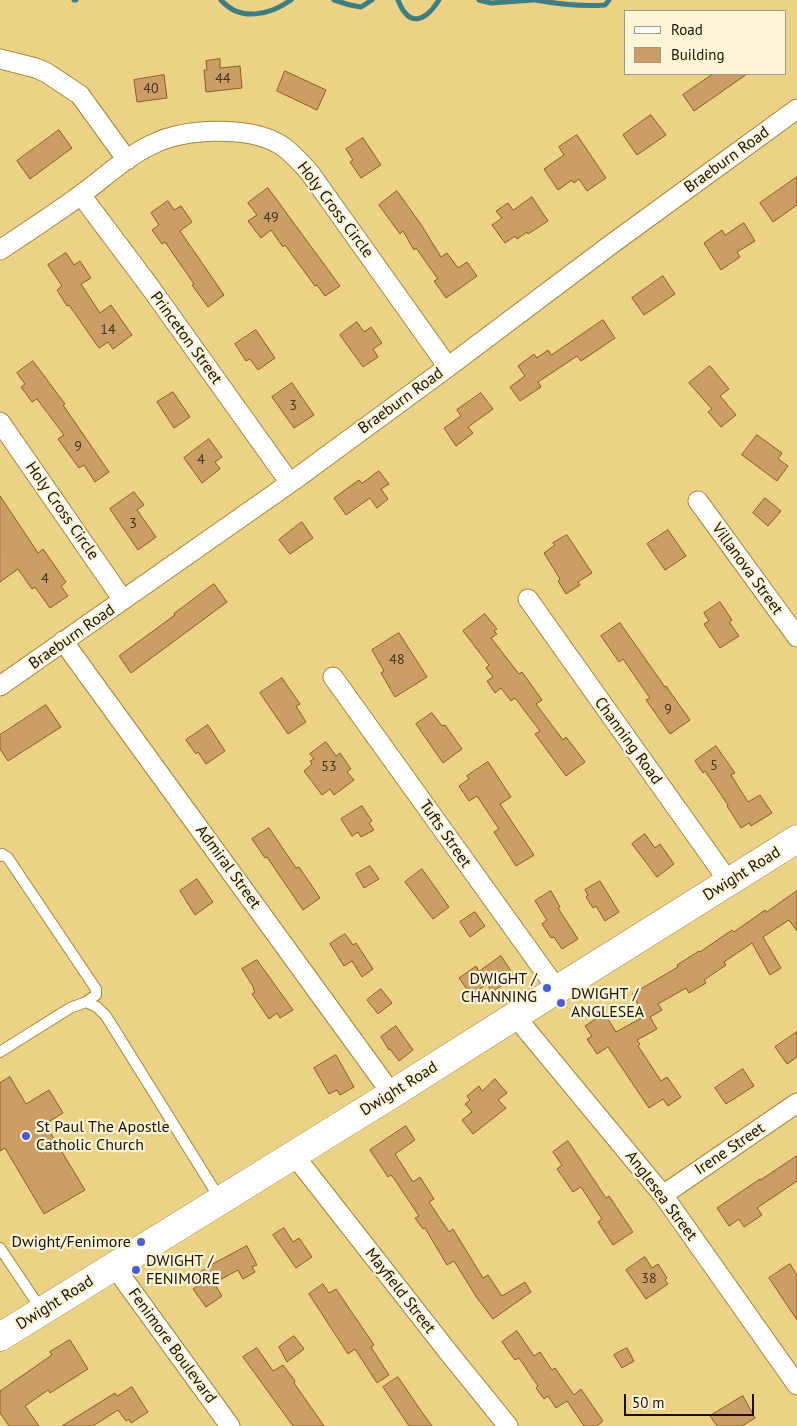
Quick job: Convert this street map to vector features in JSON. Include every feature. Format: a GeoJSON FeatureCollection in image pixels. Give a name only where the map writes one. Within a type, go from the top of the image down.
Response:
{"type":"FeatureCollection","features":[{"type":"Feature","properties":{"kind":"main road","name":"Dwight Road"},"geometry":{"type":"LineString","coordinates":[[0,1337],[797,840]]}},
{"type":"Feature","properties":{"kind":"street"},"geometry":{"type":"LineString","coordinates":[[0,60],[36,68],[80,95],[127,160]]}},
{"type":"Feature","properties":{"kind":"street","name":"Braeburn Road"},"geometry":{"type":"LineString","coordinates":[[0,686],[290,483],[797,109]]}},
{"type":"Feature","properties":{"kind":"street","name":"Holy Cross Circle"},"geometry":{"type":"LineString","coordinates":[[0,250],[151,145],[164,139],[194,133],[236,132],[250,134],[281,145],[310,173],[448,367]]}},
{"type":"Feature","properties":{"kind":"street","name":"Princeton Street"},"geometry":{"type":"LineString","coordinates":[[81,195],[290,483]]}},
{"type":"Feature","properties":{"kind":"street","name":"Holy Cross Circle"},"geometry":{"type":"LineString","coordinates":[[0,422],[123,600]]}},
{"type":"Feature","properties":{"kind":"street","name":"Villanova Street"},"geometry":{"type":"LineString","coordinates":[[698,500],[797,637]]}},
{"type":"Feature","properties":{"kind":"street","name":"Channing Road"},"geometry":{"type":"LineString","coordinates":[[528,600],[729,882]]}},
{"type":"Feature","properties":{"kind":"street","name":"Admiral Street"},"geometry":{"type":"LineString","coordinates":[[63,641],[392,1094]]}},
{"type":"Feature","properties":{"kind":"street","name":"Tufts Street"},"geometry":{"type":"LineString","coordinates":[[334,677],[557,990]]}},
{"type":"Feature","properties":{"kind":"street","name":"Anglesea Street"},"geometry":{"type":"LineString","coordinates":[[515,1016],[663,1195],[797,1385]]}},
{"type":"Feature","properties":{"kind":"street","name":"Irene Street"},"geometry":{"type":"LineString","coordinates":[[663,1195],[797,1102]]}},
{"type":"Feature","properties":{"kind":"street","name":"Mayfield Street"},"geometry":{"type":"LineString","coordinates":[[294,1155],[508,1426]]}},
{"type":"Feature","properties":{"kind":"street","name":"Fenimore Boulevard"},"geometry":{"type":"LineString","coordinates":[[114,1266],[230,1426]]}},
{"type":"Feature","properties":{"kind":"lane"},"geometry":{"type":"LineString","coordinates":[[0,856],[2,854],[8,858],[96,989],[96,995],[86,1002],[70,1008],[0,1052]]}},
{"type":"Feature","properties":{"kind":"lane"},"geometry":{"type":"LineString","coordinates":[[86,1002],[97,1007],[106,1016],[221,1200]]}},
{"type":"Feature","properties":{"kind":"lane"},"geometry":{"type":"LineString","coordinates":[[0,1248],[42,1311]]}},
{"type":"Feature","properties":{"kind":"building"},"geometry":{"type":"Polygon","coordinates":[[[220,59],[220,68],[240,66],[242,88],[206,92],[204,70],[207,70],[206,61],[220,59]]]}},
{"type":"Feature","properties":{"kind":"building"},"geometry":{"type":"Polygon","coordinates":[[[285,71],[326,90],[317,110],[277,91],[285,71]]]}},
{"type":"Feature","properties":{"kind":"building"},"geometry":{"type":"Polygon","coordinates":[[[164,75],[167,98],[137,102],[134,80],[164,75]]]}},
{"type":"Feature","properties":{"kind":"building"},"geometry":{"type":"Polygon","coordinates":[[[712,75],[746,75],[694,111],[683,95],[712,75]]]}},
{"type":"Feature","properties":{"kind":"building"},"geometry":{"type":"Polygon","coordinates":[[[651,115],[666,135],[637,155],[623,135],[651,115]]]}},
{"type":"Feature","properties":{"kind":"building"},"geometry":{"type":"Polygon","coordinates":[[[59,130],[72,148],[30,179],[17,161],[59,130]]]}},
{"type":"Feature","properties":{"kind":"building"},"geometry":{"type":"Polygon","coordinates":[[[577,135],[606,178],[587,191],[579,179],[574,183],[572,180],[558,190],[544,169],[564,155],[559,147],[577,135]]]}},
{"type":"Feature","properties":{"kind":"building"},"geometry":{"type":"Polygon","coordinates":[[[363,138],[381,165],[361,178],[350,162],[353,160],[346,149],[363,138]]]}},
{"type":"Feature","properties":{"kind":"building"},"geometry":{"type":"Polygon","coordinates":[[[797,177],[797,205],[773,222],[760,203],[797,177]]]}},
{"type":"Feature","properties":{"kind":"building"},"geometry":{"type":"Polygon","coordinates":[[[268,188],[340,286],[325,296],[271,230],[261,238],[248,221],[257,215],[248,203],[268,188]]]}},
{"type":"Feature","properties":{"kind":"building"},"geometry":{"type":"Polygon","coordinates":[[[397,191],[441,257],[447,253],[458,268],[467,262],[477,276],[446,298],[434,281],[438,279],[416,248],[414,250],[403,231],[400,234],[379,205],[397,191]]]}},
{"type":"Feature","properties":{"kind":"building"},"geometry":{"type":"Polygon","coordinates":[[[532,197],[548,221],[528,234],[527,232],[517,239],[515,236],[505,243],[492,225],[502,218],[496,211],[508,203],[513,210],[532,197]]]}},
{"type":"Feature","properties":{"kind":"building"},"geometry":{"type":"Polygon","coordinates":[[[168,201],[174,210],[181,206],[192,222],[180,231],[224,295],[208,307],[165,242],[162,244],[152,230],[159,225],[151,213],[168,201]]]}},
{"type":"Feature","properties":{"kind":"building"},"geometry":{"type":"Polygon","coordinates":[[[744,223],[755,241],[737,252],[740,257],[721,270],[704,243],[722,230],[725,235],[744,223]]]}},
{"type":"Feature","properties":{"kind":"building"},"geometry":{"type":"Polygon","coordinates":[[[66,253],[74,265],[80,261],[91,278],[81,284],[100,313],[111,305],[132,335],[113,349],[108,342],[99,348],[57,290],[62,286],[48,265],[66,253]]]}},
{"type":"Feature","properties":{"kind":"building"},"geometry":{"type":"Polygon","coordinates":[[[663,276],[675,294],[644,315],[632,298],[663,276]]]}},
{"type":"Feature","properties":{"kind":"building"},"geometry":{"type":"Polygon","coordinates":[[[603,320],[615,338],[581,361],[577,356],[538,382],[541,387],[520,401],[510,387],[525,376],[518,366],[534,354],[537,358],[548,350],[551,355],[603,320]]]}},
{"type":"Feature","properties":{"kind":"building"},"geometry":{"type":"Polygon","coordinates":[[[357,322],[364,332],[371,327],[382,343],[373,349],[378,357],[363,367],[340,335],[357,322]]]}},
{"type":"Feature","properties":{"kind":"building"},"geometry":{"type":"Polygon","coordinates":[[[256,330],[275,358],[258,370],[250,359],[246,361],[235,344],[256,330]]]}},
{"type":"Feature","properties":{"kind":"building"},"geometry":{"type":"Polygon","coordinates":[[[33,361],[65,404],[63,405],[109,472],[95,482],[84,465],[79,468],[58,439],[64,435],[37,399],[32,402],[21,387],[25,384],[17,373],[33,361]]]}},
{"type":"Feature","properties":{"kind":"building"},"geometry":{"type":"Polygon","coordinates":[[[710,366],[729,389],[720,396],[736,415],[721,427],[708,412],[712,409],[689,383],[710,366]]]}},
{"type":"Feature","properties":{"kind":"building"},"geometry":{"type":"Polygon","coordinates":[[[292,383],[314,415],[294,428],[272,397],[292,383]]]}},
{"type":"Feature","properties":{"kind":"building"},"geometry":{"type":"Polygon","coordinates":[[[173,392],[190,417],[174,428],[157,402],[173,392]]]}},
{"type":"Feature","properties":{"kind":"building"},"geometry":{"type":"Polygon","coordinates":[[[481,393],[493,409],[468,427],[473,433],[456,446],[444,428],[461,416],[457,410],[481,393]]]}},
{"type":"Feature","properties":{"kind":"building"},"geometry":{"type":"Polygon","coordinates":[[[757,435],[782,453],[778,459],[788,466],[777,481],[742,455],[757,435]]]}},
{"type":"Feature","properties":{"kind":"building"},"geometry":{"type":"Polygon","coordinates":[[[209,439],[222,457],[215,462],[220,469],[202,483],[184,458],[209,439]]]}},
{"type":"Feature","properties":{"kind":"building"},"geometry":{"type":"Polygon","coordinates":[[[379,471],[389,484],[381,489],[388,499],[377,508],[370,498],[346,515],[334,498],[359,480],[362,483],[379,471]]]}},
{"type":"Feature","properties":{"kind":"building"},"geometry":{"type":"Polygon","coordinates":[[[134,492],[144,505],[137,510],[156,537],[138,550],[110,509],[134,492]]]}},
{"type":"Feature","properties":{"kind":"building"},"geometry":{"type":"Polygon","coordinates":[[[0,496],[38,553],[43,549],[66,582],[61,586],[68,596],[50,608],[35,587],[32,589],[18,569],[0,582],[0,496]]]}},
{"type":"Feature","properties":{"kind":"building"},"geometry":{"type":"Polygon","coordinates":[[[765,498],[781,511],[768,526],[753,513],[765,498]]]}},
{"type":"Feature","properties":{"kind":"building"},"geometry":{"type":"Polygon","coordinates":[[[302,522],[313,538],[290,554],[279,540],[302,522]]]}},
{"type":"Feature","properties":{"kind":"building"},"geometry":{"type":"Polygon","coordinates":[[[668,530],[686,556],[665,570],[647,544],[668,530]]]}},
{"type":"Feature","properties":{"kind":"building"},"geometry":{"type":"Polygon","coordinates":[[[567,535],[592,573],[578,582],[580,585],[566,594],[558,581],[560,579],[544,553],[555,545],[553,543],[567,535]]]}},
{"type":"Feature","properties":{"kind":"building"},"geometry":{"type":"Polygon","coordinates":[[[214,584],[227,602],[131,673],[119,656],[214,584]]]}},
{"type":"Feature","properties":{"kind":"building"},"geometry":{"type":"Polygon","coordinates":[[[720,602],[732,620],[729,622],[739,636],[720,648],[704,624],[709,621],[704,613],[720,602]]]}},
{"type":"Feature","properties":{"kind":"building"},"geometry":{"type":"Polygon","coordinates":[[[485,614],[497,629],[494,631],[497,634],[491,638],[519,674],[522,672],[542,700],[536,704],[563,740],[566,737],[585,762],[566,776],[535,734],[540,731],[515,698],[511,701],[501,688],[495,693],[487,681],[493,677],[486,668],[489,665],[463,631],[485,614]]]}},
{"type":"Feature","properties":{"kind":"building"},"geometry":{"type":"Polygon","coordinates":[[[620,623],[690,720],[670,734],[646,700],[650,698],[623,659],[619,662],[601,636],[620,623]]]}},
{"type":"Feature","properties":{"kind":"building"},"geometry":{"type":"Polygon","coordinates":[[[399,633],[427,677],[395,697],[381,673],[384,671],[372,650],[399,633]]]}},
{"type":"Feature","properties":{"kind":"building"},"geometry":{"type":"Polygon","coordinates":[[[282,678],[300,704],[296,706],[306,722],[288,734],[260,693],[282,678]]]}},
{"type":"Feature","properties":{"kind":"building"},"geometry":{"type":"Polygon","coordinates":[[[46,705],[61,727],[8,761],[0,749],[0,735],[46,705]]]}},
{"type":"Feature","properties":{"kind":"building"},"geometry":{"type":"Polygon","coordinates":[[[432,713],[442,726],[445,725],[462,749],[443,763],[416,724],[432,713]]]}},
{"type":"Feature","properties":{"kind":"building"},"geometry":{"type":"Polygon","coordinates":[[[208,725],[225,751],[206,764],[198,752],[196,754],[186,740],[208,725]]]}},
{"type":"Feature","properties":{"kind":"building"},"geometry":{"type":"Polygon","coordinates":[[[326,742],[336,756],[340,753],[351,769],[347,772],[354,780],[334,795],[330,789],[322,795],[304,771],[312,764],[310,761],[314,759],[310,754],[326,742]]]}},
{"type":"Feature","properties":{"kind":"building"},"geometry":{"type":"Polygon","coordinates":[[[716,746],[735,773],[731,775],[748,802],[760,795],[772,813],[751,826],[749,823],[741,828],[705,771],[703,773],[695,761],[716,746]]]}},
{"type":"Feature","properties":{"kind":"building"},"geometry":{"type":"Polygon","coordinates":[[[488,762],[511,797],[500,804],[534,855],[516,866],[494,832],[499,829],[477,796],[469,801],[459,786],[469,779],[467,776],[488,762]]]}},
{"type":"Feature","properties":{"kind":"building"},"geometry":{"type":"Polygon","coordinates":[[[362,806],[372,821],[369,823],[374,830],[361,837],[358,832],[352,836],[341,819],[362,806]]]}},
{"type":"Feature","properties":{"kind":"building"},"geometry":{"type":"Polygon","coordinates":[[[269,828],[296,868],[299,867],[320,898],[303,910],[267,857],[265,858],[252,839],[269,828]]]}},
{"type":"Feature","properties":{"kind":"building"},"geometry":{"type":"Polygon","coordinates":[[[645,834],[655,848],[660,844],[674,864],[657,877],[632,844],[645,834]]]}},
{"type":"Feature","properties":{"kind":"building"},"geometry":{"type":"Polygon","coordinates":[[[370,866],[379,879],[364,888],[356,874],[370,866]]]}},
{"type":"Feature","properties":{"kind":"building"},"geometry":{"type":"Polygon","coordinates":[[[422,869],[449,907],[433,919],[405,882],[422,869]]]}},
{"type":"Feature","properties":{"kind":"building"},"geometry":{"type":"Polygon","coordinates":[[[197,879],[213,902],[195,915],[180,891],[197,879]]]}},
{"type":"Feature","properties":{"kind":"building"},"geometry":{"type":"Polygon","coordinates":[[[600,881],[619,912],[605,921],[596,906],[593,908],[586,897],[588,895],[585,890],[600,881]]]}},
{"type":"Feature","properties":{"kind":"building"},"geometry":{"type":"Polygon","coordinates":[[[551,891],[560,907],[558,908],[578,939],[562,949],[554,937],[551,938],[542,924],[547,920],[535,901],[551,891]]]}},
{"type":"Feature","properties":{"kind":"building"},"geometry":{"type":"Polygon","coordinates":[[[797,891],[797,931],[789,920],[763,937],[781,968],[770,975],[752,943],[724,962],[726,965],[704,980],[706,983],[689,993],[686,988],[658,1004],[662,1010],[650,1017],[657,1029],[637,1040],[640,1044],[638,1046],[661,1081],[667,1077],[681,1097],[668,1106],[663,1099],[649,1108],[608,1047],[597,1054],[587,1039],[592,1036],[585,1026],[604,1013],[616,1032],[645,1016],[632,994],[797,891]]]}},
{"type":"Feature","properties":{"kind":"building"},"geometry":{"type":"Polygon","coordinates":[[[475,912],[485,926],[470,937],[460,922],[475,912]]]}},
{"type":"Feature","properties":{"kind":"building"},"geometry":{"type":"Polygon","coordinates":[[[345,934],[353,945],[356,943],[373,969],[362,977],[352,961],[344,966],[330,944],[345,934]]]}},
{"type":"Feature","properties":{"kind":"building"},"geometry":{"type":"Polygon","coordinates":[[[501,956],[515,977],[492,992],[487,984],[471,995],[459,978],[476,966],[479,971],[501,956]]]}},
{"type":"Feature","properties":{"kind":"building"},"geometry":{"type":"Polygon","coordinates":[[[257,960],[293,1010],[280,1018],[277,1013],[269,1019],[252,994],[255,992],[254,988],[242,969],[257,960]]]}},
{"type":"Feature","properties":{"kind":"building"},"geometry":{"type":"Polygon","coordinates":[[[381,989],[392,1003],[378,1014],[367,1000],[381,989]]]}},
{"type":"Feature","properties":{"kind":"building"},"geometry":{"type":"Polygon","coordinates":[[[396,1026],[413,1050],[399,1061],[381,1037],[396,1026]]]}},
{"type":"Feature","properties":{"kind":"building"},"geometry":{"type":"Polygon","coordinates":[[[797,1032],[797,1057],[787,1064],[775,1047],[797,1032]]]}},
{"type":"Feature","properties":{"kind":"building"},"geometry":{"type":"Polygon","coordinates":[[[336,1055],[354,1087],[340,1095],[337,1090],[329,1094],[314,1068],[336,1055]]]}},
{"type":"Feature","properties":{"kind":"building"},"geometry":{"type":"Polygon","coordinates":[[[743,1069],[754,1086],[726,1104],[715,1088],[743,1069]]]}},
{"type":"Feature","properties":{"kind":"building","name":"St Paul The Apostle Catholic Church"},"geometry":{"type":"Polygon","coordinates":[[[10,1077],[26,1104],[49,1090],[63,1113],[45,1124],[85,1190],[44,1214],[5,1148],[0,1151],[0,1083],[10,1077]]]}},
{"type":"Feature","properties":{"kind":"building"},"geometry":{"type":"Polygon","coordinates":[[[495,1079],[507,1093],[498,1100],[506,1108],[473,1134],[462,1120],[472,1112],[465,1104],[470,1100],[467,1096],[479,1086],[482,1091],[495,1079]]]}},
{"type":"Feature","properties":{"kind":"building"},"geometry":{"type":"Polygon","coordinates":[[[406,1126],[415,1140],[395,1154],[413,1182],[420,1177],[434,1199],[429,1202],[449,1232],[453,1229],[483,1278],[488,1275],[502,1296],[525,1282],[531,1292],[493,1319],[477,1298],[454,1261],[447,1265],[425,1228],[423,1229],[415,1218],[419,1216],[395,1180],[391,1175],[388,1177],[370,1150],[406,1126]]]}},
{"type":"Feature","properties":{"kind":"building"},"geometry":{"type":"Polygon","coordinates":[[[568,1141],[606,1198],[609,1196],[633,1232],[613,1245],[598,1222],[602,1219],[581,1187],[573,1192],[557,1169],[562,1165],[553,1152],[568,1141]]]}},
{"type":"Feature","properties":{"kind":"building"},"geometry":{"type":"Polygon","coordinates":[[[797,1156],[797,1181],[757,1208],[762,1215],[744,1227],[739,1219],[729,1226],[717,1208],[797,1156]]]}},
{"type":"Feature","properties":{"kind":"building"},"geometry":{"type":"Polygon","coordinates":[[[284,1228],[293,1242],[299,1238],[312,1257],[296,1268],[273,1235],[284,1228]]]}},
{"type":"Feature","properties":{"kind":"building"},"geometry":{"type":"Polygon","coordinates":[[[247,1246],[257,1265],[252,1267],[255,1272],[243,1279],[238,1270],[214,1283],[222,1296],[206,1307],[193,1289],[197,1286],[192,1278],[209,1266],[247,1246]]]}},
{"type":"Feature","properties":{"kind":"building"},"geometry":{"type":"Polygon","coordinates":[[[645,1257],[652,1268],[658,1264],[667,1278],[665,1280],[668,1284],[646,1299],[626,1270],[645,1257]]]}},
{"type":"Feature","properties":{"kind":"building"},"geometry":{"type":"Polygon","coordinates":[[[790,1264],[797,1275],[797,1320],[769,1278],[790,1264]]]}},
{"type":"Feature","properties":{"kind":"building"},"geometry":{"type":"Polygon","coordinates":[[[323,1284],[329,1293],[336,1289],[374,1345],[371,1347],[389,1375],[377,1383],[355,1349],[348,1354],[309,1294],[323,1284]]]}},
{"type":"Feature","properties":{"kind":"building"},"geometry":{"type":"Polygon","coordinates":[[[517,1331],[534,1356],[540,1352],[552,1370],[555,1368],[574,1395],[581,1389],[603,1421],[597,1426],[584,1426],[567,1401],[556,1408],[548,1396],[544,1399],[536,1388],[538,1386],[519,1358],[515,1360],[502,1342],[517,1331]]]}},
{"type":"Feature","properties":{"kind":"building"},"geometry":{"type":"Polygon","coordinates":[[[294,1336],[304,1349],[287,1362],[279,1347],[294,1336]]]}},
{"type":"Feature","properties":{"kind":"building"},"geometry":{"type":"Polygon","coordinates":[[[70,1340],[88,1369],[50,1393],[48,1390],[25,1406],[39,1426],[9,1426],[0,1413],[0,1391],[52,1355],[50,1352],[70,1340]]]}},
{"type":"Feature","properties":{"kind":"building"},"geometry":{"type":"Polygon","coordinates":[[[257,1348],[273,1371],[283,1365],[324,1426],[293,1426],[243,1357],[257,1348]]]}},
{"type":"Feature","properties":{"kind":"building"},"geometry":{"type":"Polygon","coordinates":[[[627,1348],[634,1361],[622,1368],[614,1355],[627,1348]]]}},
{"type":"Feature","properties":{"kind":"building"},"geometry":{"type":"Polygon","coordinates":[[[398,1377],[432,1426],[409,1426],[383,1387],[398,1377]]]}},
{"type":"Feature","properties":{"kind":"building"},"geometry":{"type":"Polygon","coordinates":[[[132,1387],[148,1412],[131,1423],[129,1419],[126,1421],[118,1410],[93,1426],[62,1426],[115,1393],[117,1396],[132,1387]]]}},
{"type":"Feature","properties":{"kind":"building"},"geometry":{"type":"Polygon","coordinates":[[[743,1396],[755,1418],[742,1426],[717,1426],[710,1416],[743,1396]]]}},
{"type":"Feature","properties":{"kind":"waterway"},"geometry":{"type":"LineString","coordinates":[[221,0],[229,7],[246,14],[265,12],[291,0]]}},
{"type":"Feature","properties":{"kind":"waterway"},"geometry":{"type":"LineString","coordinates":[[334,0],[361,7],[372,0]]}},
{"type":"Feature","properties":{"kind":"waterway"},"geometry":{"type":"LineString","coordinates":[[398,0],[407,15],[417,19],[428,13],[439,0]]}},
{"type":"Feature","properties":{"kind":"waterway"},"geometry":{"type":"LineString","coordinates":[[479,0],[491,3],[533,0]]}},
{"type":"Feature","properties":{"kind":"waterway"},"geometry":{"type":"LineString","coordinates":[[535,0],[587,6],[605,5],[609,0]]}},
{"type":"Feature","properties":{"kind":"place","name":"DWIGHT / CHANNING"},"geometry":{"type":"Point","coordinates":[547,988]}},
{"type":"Feature","properties":{"kind":"place","name":"DWIGHT / ANGLESEA"},"geometry":{"type":"Point","coordinates":[561,1003]}},
{"type":"Feature","properties":{"kind":"place","name":"St Paul The Apostle Catholic Church"},"geometry":{"type":"Point","coordinates":[26,1136]}},
{"type":"Feature","properties":{"kind":"place","name":"Dwight/Fenimore"},"geometry":{"type":"Point","coordinates":[141,1242]}},
{"type":"Feature","properties":{"kind":"place","name":"DWIGHT / FENIMORE"},"geometry":{"type":"Point","coordinates":[136,1270]}}]}
